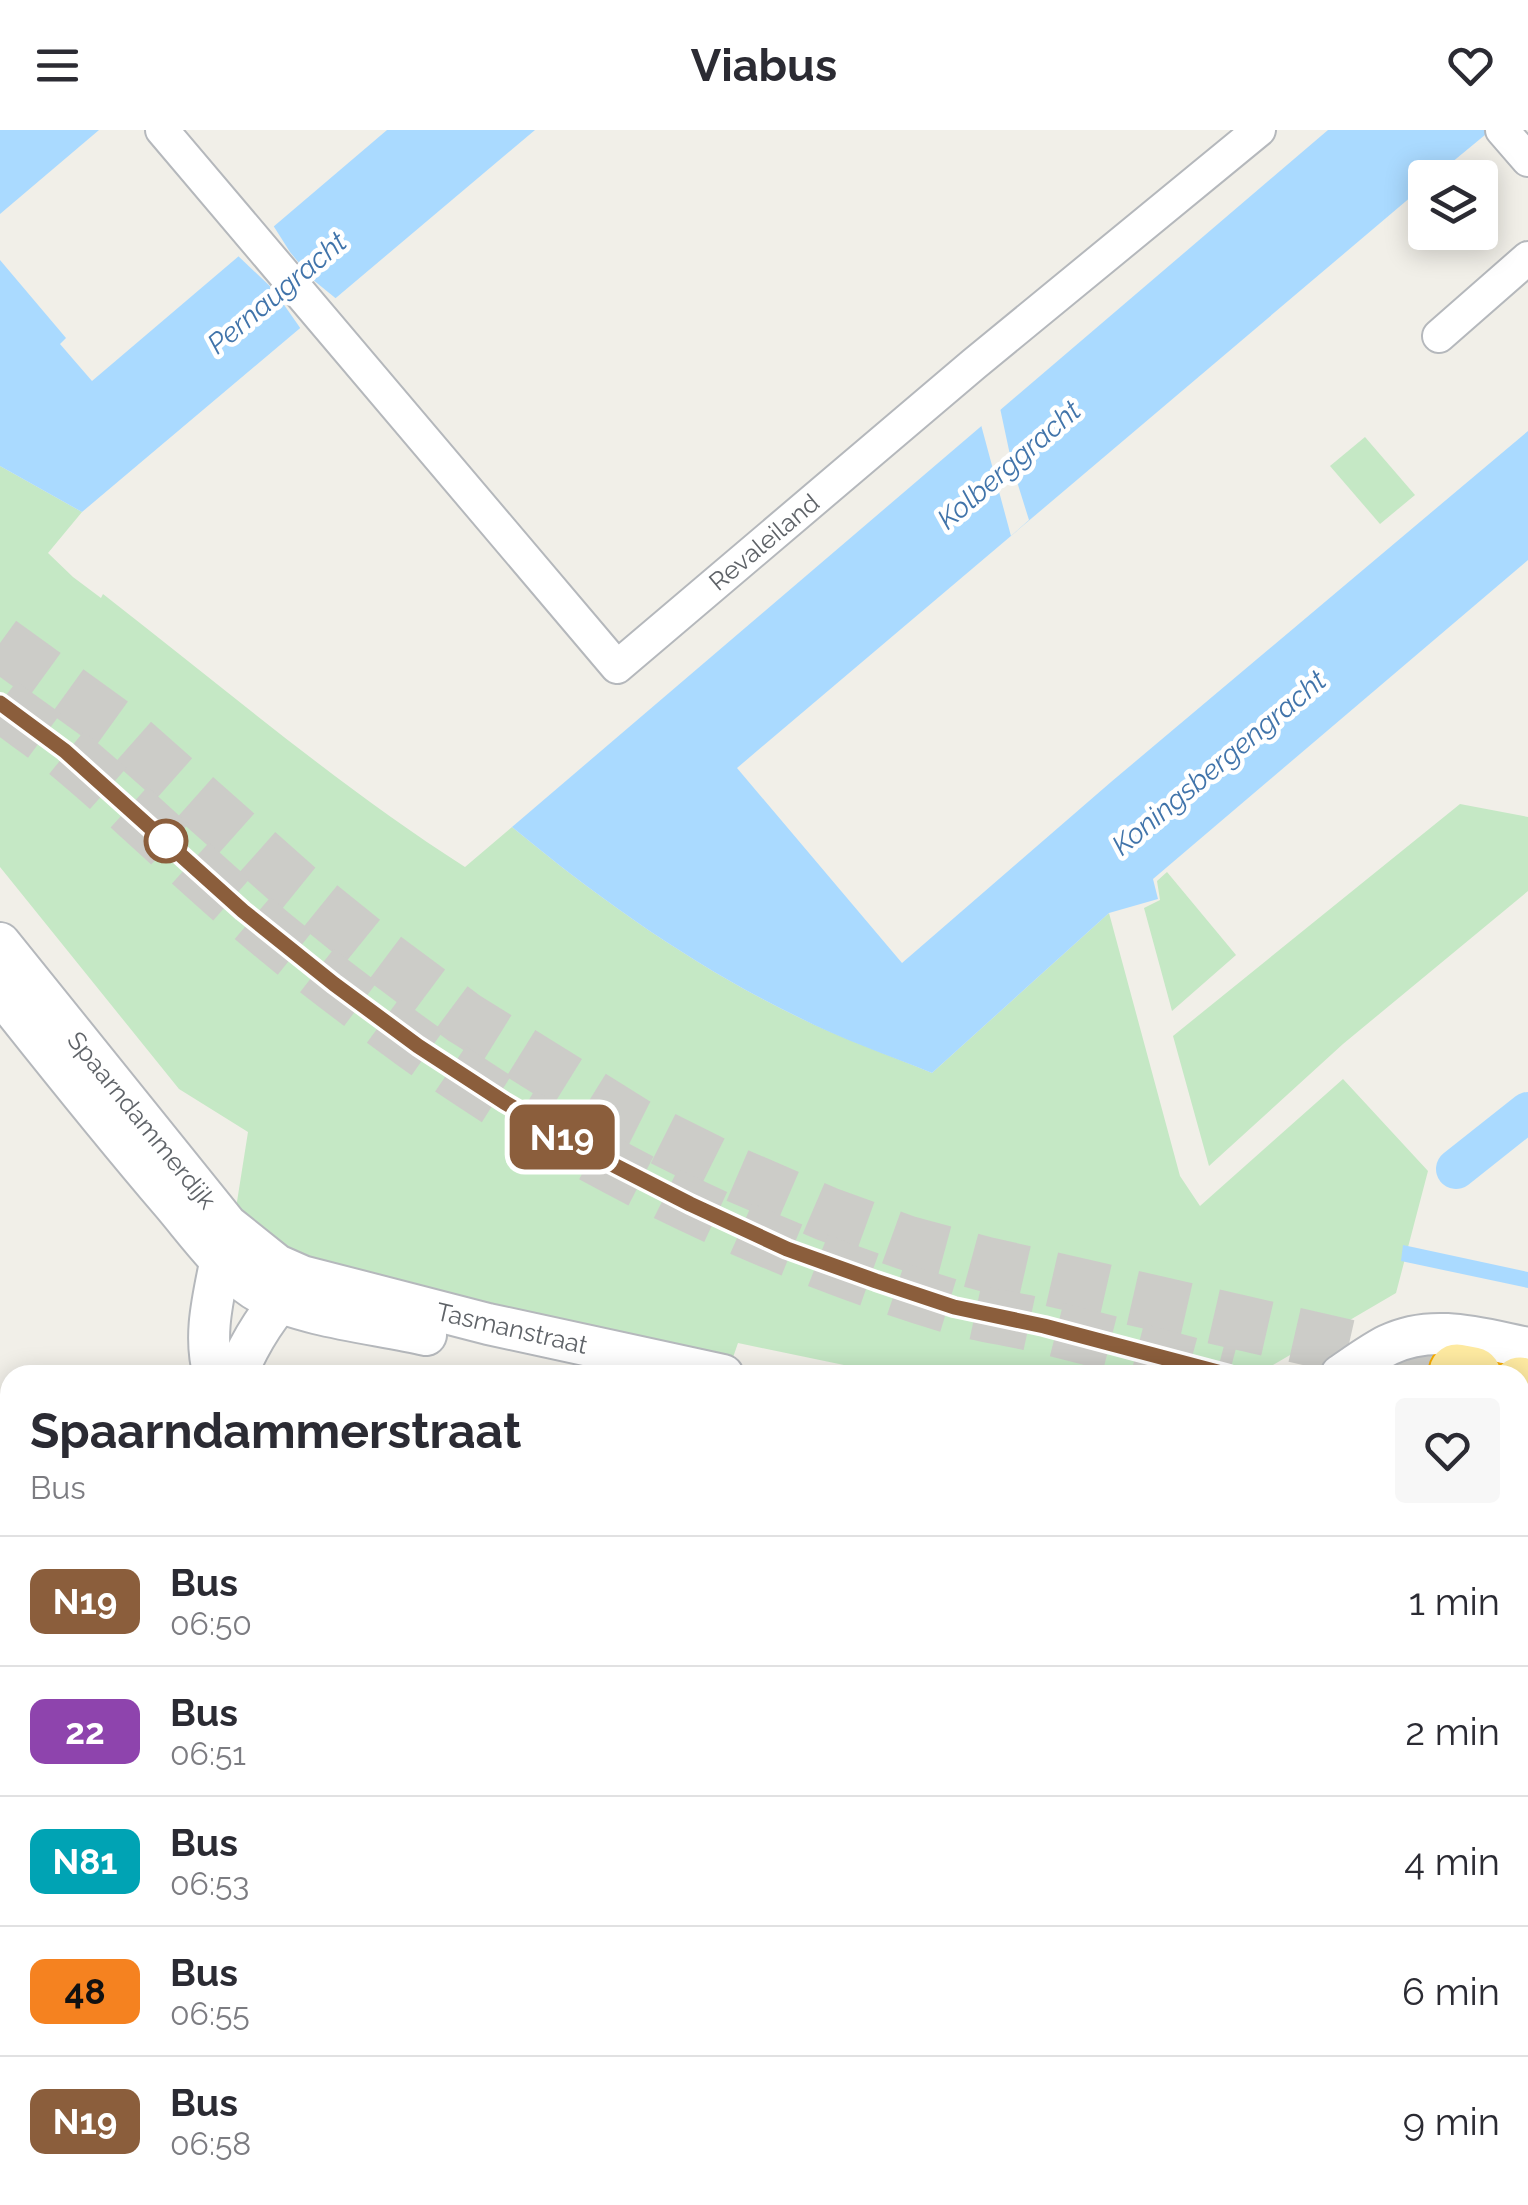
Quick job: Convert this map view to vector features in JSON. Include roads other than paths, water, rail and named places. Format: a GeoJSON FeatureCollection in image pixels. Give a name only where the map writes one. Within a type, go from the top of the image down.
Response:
{"type":"FeatureCollection","features":[{"type":"Feature","properties":{"kind":"street","name":"Revaleiland"},"geometry":{"type":"LineString","coordinates":[[162,130],[618,668],[974,364],[1259,130]]}},
{"type":"Feature","properties":{"kind":"street"},"geometry":{"type":"LineString","coordinates":[[1439,336],[1528,258]]}},
{"type":"Feature","properties":{"kind":"street","name":"Spaarndammerdijk"},"geometry":{"type":"LineString","coordinates":[[0,943],[224,1243]]}},
{"type":"Feature","properties":{"kind":"street","name":"Spaarndammerdijk"},"geometry":{"type":"LineString","coordinates":[[0,992],[112,1134],[224,1243]]}},
{"type":"Feature","properties":{"kind":"street"},"geometry":{"type":"LineString","coordinates":[[211,1365],[208,1328],[224,1243]]}},
{"type":"Feature","properties":{"kind":"street","name":"Tasmanstraat"},"geometry":{"type":"LineString","coordinates":[[224,1243],[260,1293],[290,1289],[488,1324],[677,1365]]}},
{"type":"Feature","properties":{"kind":"street"},"geometry":{"type":"LineString","coordinates":[[240,1365],[252,1339],[290,1289]]}},
{"type":"Feature","properties":{"kind":"street","name":"Tasmanstraat"},"geometry":{"type":"LineString","coordinates":[[290,1289],[302,1310],[563,1365]]}},
{"type":"Feature","properties":{"kind":"street"},"geometry":{"type":"LineString","coordinates":[[1357,1365],[1406,1338],[1439,1332],[1528,1348]]}},
{"type":"Feature","properties":{"kind":"water"},"geometry":{"type":"Polygon","coordinates":[[[0,130],[99,130],[0,214],[0,130]]]}},
{"type":"Feature","properties":{"kind":"water","name":"Pernaugracht"},"geometry":{"type":"Polygon","coordinates":[[[387,130],[535,130],[82,512],[0,466],[0,260],[66,338],[60,344],[92,381],[387,130]]]}},
{"type":"Feature","properties":{"kind":"water"},"geometry":{"type":"Polygon","coordinates":[[[1328,130],[1491,130],[1455,160],[1408,160],[1408,199],[737,768],[902,963],[1528,431],[1528,560],[1153,879],[1158,899],[1109,913],[932,1073],[814,1025],[722,976],[614,906],[512,827],[1328,130]]]}},
{"type":"Feature","properties":{"kind":"water"},"geometry":{"type":"Polygon","coordinates":[[[1403,1245],[1528,1272],[1528,1288],[1401,1261],[1403,1245]]]}},
{"type":"Feature","properties":{"kind":"waterway"},"geometry":{"type":"LineString","coordinates":[[1456,1169],[1528,1112]]}},
{"type":"Feature","properties":{"kind":"tunnel"},"geometry":{"type":"LineString","coordinates":[[0,643],[112,724],[297,888],[381,956],[464,1018],[636,1125],[734,1174],[907,1243],[1426,1365]]}},
{"type":"Feature","properties":{"kind":"tunnel"},"geometry":{"type":"LineString","coordinates":[[0,703],[67,753],[242,909],[349,995],[475,1085],[604,1162],[741,1228],[880,1283],[962,1309],[1191,1365]]}},
{"type":"Feature","properties":{"kind":"water label","name":"Kolberggracht"},"geometry":{"type":"Point","coordinates":[1009,465]}},
{"type":"Feature","properties":{"kind":"water label","name":"Koningsbergengracht"},"geometry":{"type":"Point","coordinates":[1219,763]}}]}
